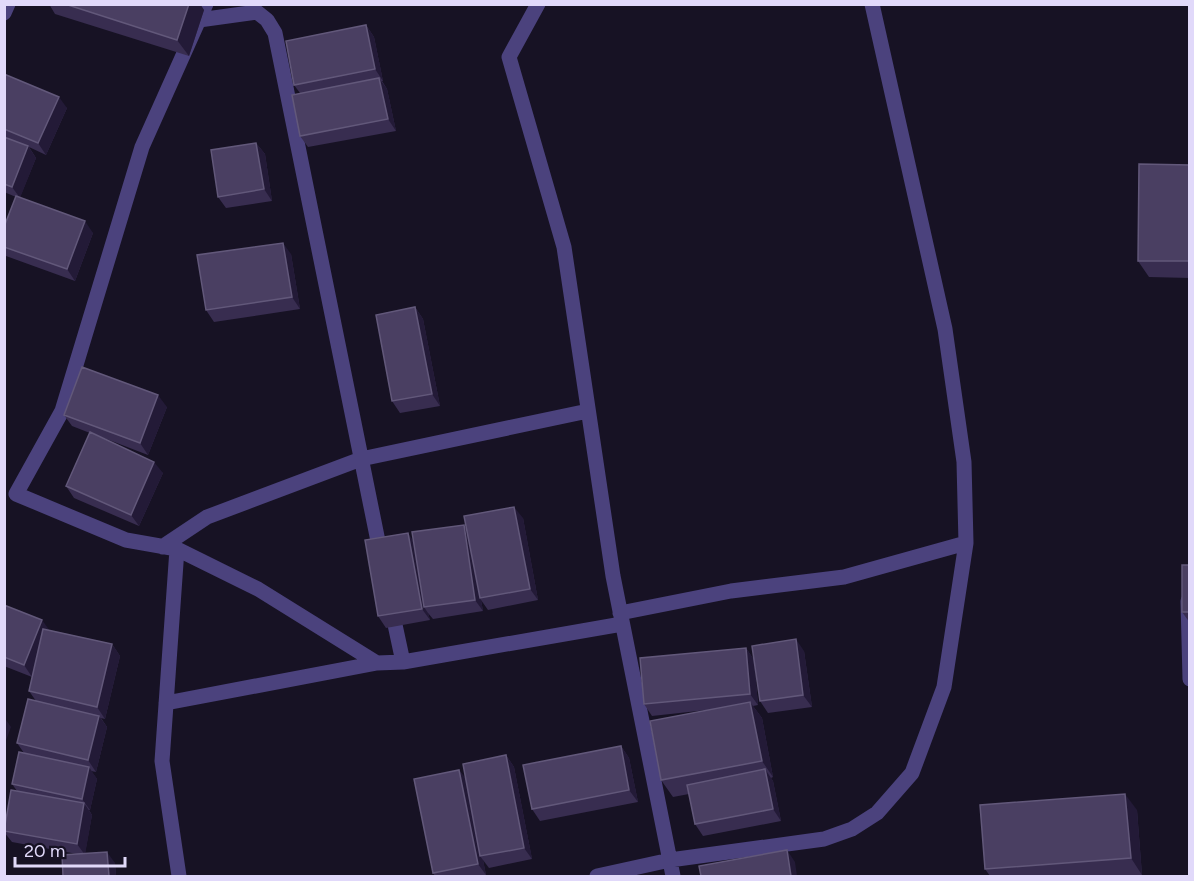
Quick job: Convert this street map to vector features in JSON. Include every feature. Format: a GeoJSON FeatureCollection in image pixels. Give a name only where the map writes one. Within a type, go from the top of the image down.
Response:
{"type":"FeatureCollection","features":[{"type":"Feature","properties":{"kind":"street"},"geometry":{"type":"LineString","coordinates":[[4,13],[8,4]]}},
{"type":"Feature","properties":{"kind":"street"},"geometry":{"type":"LineString","coordinates":[[206,4],[142,147],[62,411],[10,491],[126,540],[170,548],[258,590],[377,663]]}},
{"type":"Feature","properties":{"kind":"street"},"geometry":{"type":"LineString","coordinates":[[538,4],[509,57],[564,247],[621,619],[673,876]]}},
{"type":"Feature","properties":{"kind":"street"},"geometry":{"type":"LineString","coordinates":[[597,876],[670,860],[824,839],[852,829],[877,813],[912,773],[944,687],[966,543],[964,462],[945,328],[872,4]]}},
{"type":"Feature","properties":{"kind":"street"},"geometry":{"type":"LineString","coordinates":[[199,20],[257,12],[267,20],[275,33],[384,572]]}},
{"type":"Feature","properties":{"kind":"street"},"geometry":{"type":"LineString","coordinates":[[179,876],[162,761],[166,703],[170,548],[207,517],[360,459],[588,411]]}},
{"type":"Feature","properties":{"kind":"street"},"geometry":{"type":"LineString","coordinates":[[166,703],[377,663],[403,662],[621,619],[730,591],[844,577],[966,543]]}},
{"type":"Feature","properties":{"kind":"street"},"geometry":{"type":"LineString","coordinates":[[1188,583],[1190,679]]}},
{"type":"Feature","properties":{"kind":"street"},"geometry":{"type":"LineString","coordinates":[[389,594],[403,662]]}},
{"type":"Feature","properties":{"kind":"building"},"geometry":{"type":"Polygon","coordinates":[[[65,4],[189,4],[177,40],[65,4]]]}},
{"type":"Feature","properties":{"kind":"building"},"geometry":{"type":"Polygon","coordinates":[[[366,25],[375,69],[294,85],[286,41],[366,25]]]}},
{"type":"Feature","properties":{"kind":"building"},"geometry":{"type":"Polygon","coordinates":[[[4,74],[59,97],[38,143],[4,129],[4,74]]]}},
{"type":"Feature","properties":{"kind":"building"},"geometry":{"type":"Polygon","coordinates":[[[379,78],[388,119],[300,136],[292,95],[379,78]]]}},
{"type":"Feature","properties":{"kind":"building"},"geometry":{"type":"Polygon","coordinates":[[[4,137],[28,146],[12,187],[4,184],[4,137]]]}},
{"type":"Feature","properties":{"kind":"building"},"geometry":{"type":"Polygon","coordinates":[[[256,143],[264,189],[218,197],[211,150],[256,143]]]}},
{"type":"Feature","properties":{"kind":"building"},"geometry":{"type":"Polygon","coordinates":[[[1139,164],[1190,165],[1190,261],[1138,261],[1139,164]]]}},
{"type":"Feature","properties":{"kind":"building"},"geometry":{"type":"Polygon","coordinates":[[[16,196],[85,221],[67,269],[4,247],[4,227],[16,196]]]}},
{"type":"Feature","properties":{"kind":"building"},"geometry":{"type":"Polygon","coordinates":[[[283,243],[292,297],[206,310],[197,255],[283,243]]]}},
{"type":"Feature","properties":{"kind":"building"},"geometry":{"type":"Polygon","coordinates":[[[415,307],[432,394],[392,401],[376,315],[415,307]]]}},
{"type":"Feature","properties":{"kind":"building"},"geometry":{"type":"Polygon","coordinates":[[[82,367],[158,395],[140,443],[64,415],[82,367]]]}},
{"type":"Feature","properties":{"kind":"building"},"geometry":{"type":"Polygon","coordinates":[[[90,432],[154,462],[131,515],[66,486],[90,432]]]}},
{"type":"Feature","properties":{"kind":"building"},"geometry":{"type":"Polygon","coordinates":[[[514,507],[530,589],[480,598],[464,516],[514,507]]]}},
{"type":"Feature","properties":{"kind":"building"},"geometry":{"type":"Polygon","coordinates":[[[464,525],[475,600],[424,607],[412,532],[464,525]]]}},
{"type":"Feature","properties":{"kind":"building"},"geometry":{"type":"Polygon","coordinates":[[[408,533],[422,609],[378,616],[365,540],[408,533]]]}},
{"type":"Feature","properties":{"kind":"building"},"geometry":{"type":"Polygon","coordinates":[[[1182,565],[1190,565],[1190,612],[1182,612],[1182,565]]]}},
{"type":"Feature","properties":{"kind":"building"},"geometry":{"type":"Polygon","coordinates":[[[4,605],[42,620],[24,665],[4,657],[4,605]]]}},
{"type":"Feature","properties":{"kind":"building"},"geometry":{"type":"Polygon","coordinates":[[[43,629],[112,644],[97,707],[29,691],[43,629]]]}},
{"type":"Feature","properties":{"kind":"building"},"geometry":{"type":"Polygon","coordinates":[[[796,639],[803,695],[760,701],[752,646],[796,639]]]}},
{"type":"Feature","properties":{"kind":"building"},"geometry":{"type":"Polygon","coordinates":[[[746,648],[750,694],[644,704],[640,658],[746,648]]]}},
{"type":"Feature","properties":{"kind":"building"},"geometry":{"type":"Polygon","coordinates":[[[28,699],[99,716],[88,760],[17,743],[28,699]]]}},
{"type":"Feature","properties":{"kind":"building"},"geometry":{"type":"Polygon","coordinates":[[[750,702],[762,761],[661,780],[650,721],[750,702]]]}},
{"type":"Feature","properties":{"kind":"building"},"geometry":{"type":"Polygon","coordinates":[[[621,746],[629,790],[532,809],[523,765],[621,746]]]}},
{"type":"Feature","properties":{"kind":"building"},"geometry":{"type":"Polygon","coordinates":[[[19,752],[89,767],[82,799],[12,784],[19,752]]]}},
{"type":"Feature","properties":{"kind":"building"},"geometry":{"type":"Polygon","coordinates":[[[506,755],[524,848],[480,856],[463,764],[506,755]]]}},
{"type":"Feature","properties":{"kind":"building"},"geometry":{"type":"Polygon","coordinates":[[[765,769],[773,809],[695,824],[687,785],[765,769]]]}},
{"type":"Feature","properties":{"kind":"building"},"geometry":{"type":"Polygon","coordinates":[[[459,770],[478,864],[433,873],[414,779],[459,770]]]}},
{"type":"Feature","properties":{"kind":"building"},"geometry":{"type":"Polygon","coordinates":[[[11,790],[84,803],[77,844],[4,831],[11,790]]]}},
{"type":"Feature","properties":{"kind":"building"},"geometry":{"type":"Polygon","coordinates":[[[1125,794],[1131,858],[985,869],[980,805],[1125,794]]]}},
{"type":"Feature","properties":{"kind":"building"},"geometry":{"type":"Polygon","coordinates":[[[787,850],[791,876],[701,876],[699,866],[787,850]]]}},
{"type":"Feature","properties":{"kind":"building"},"geometry":{"type":"Polygon","coordinates":[[[107,852],[109,876],[63,876],[62,855],[107,852]]]}}]}
